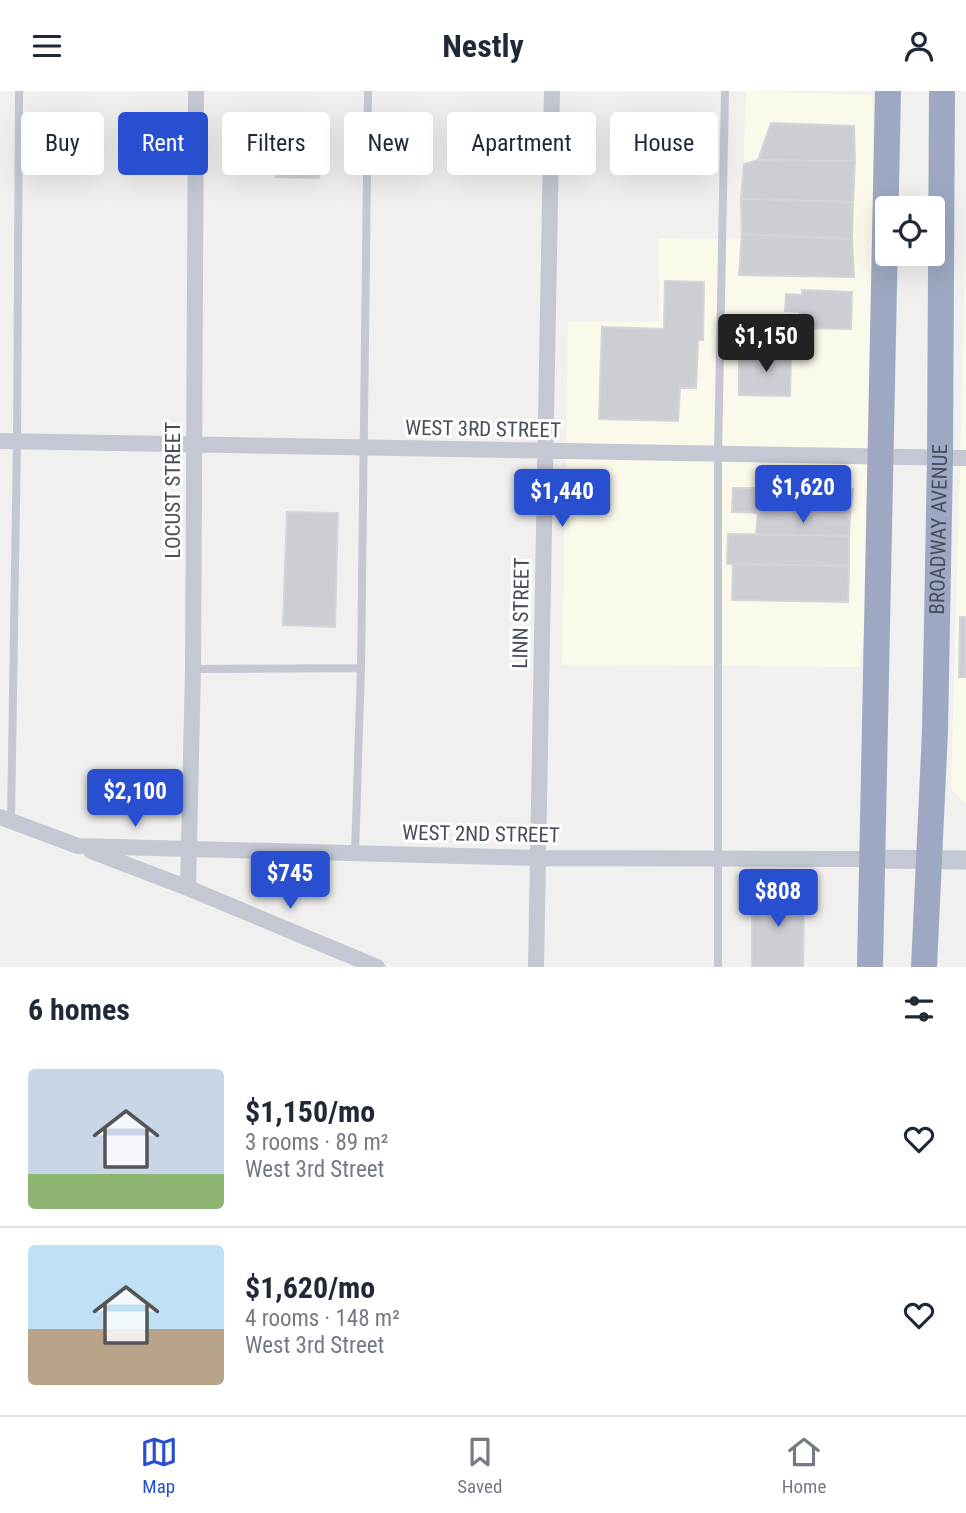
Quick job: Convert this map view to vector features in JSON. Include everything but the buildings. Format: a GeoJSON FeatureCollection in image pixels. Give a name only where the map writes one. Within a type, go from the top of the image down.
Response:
{"type":"FeatureCollection","features":[{"type":"Feature","properties":{"kind":"highway"},"geometry":{"type":"LineString","coordinates":[[870,967],[888,91]]}},
{"type":"Feature","properties":{"kind":"highway","name":"BROADWAY AVENUE"},"geometry":{"type":"LineString","coordinates":[[924,967],[935,731],[953,458],[942,91]]}},
{"type":"Feature","properties":{"kind":"street","name":"LOCUST STREET"},"geometry":{"type":"LineString","coordinates":[[188,888],[193,669],[196,91]]}},
{"type":"Feature","properties":{"kind":"street","name":"LINN STREET"},"geometry":{"type":"LineString","coordinates":[[536,967],[552,91]]}},
{"type":"Feature","properties":{"kind":"street","name":"WEST 3RD STREET"},"geometry":{"type":"LineString","coordinates":[[0,441],[953,458]]}},
{"type":"Feature","properties":{"kind":"street","name":"WEST 2ND STREET"},"geometry":{"type":"LineString","coordinates":[[6,819],[78,846],[538,858],[966,860]]}},
{"type":"Feature","properties":{"kind":"street"},"geometry":{"type":"LineString","coordinates":[[78,846],[188,888],[377,967]]}},
{"type":"Feature","properties":{"kind":"lane"},"geometry":{"type":"LineString","coordinates":[[6,819],[17,441],[19,91]]}},
{"type":"Feature","properties":{"kind":"lane"},"geometry":{"type":"LineString","coordinates":[[355,854],[361,668],[368,91]]}},
{"type":"Feature","properties":{"kind":"lane"},"geometry":{"type":"LineString","coordinates":[[718,967],[718,454],[726,91]]}},
{"type":"Feature","properties":{"kind":"lane"},"geometry":{"type":"LineString","coordinates":[[193,669],[361,668]]}},
{"type":"Feature","properties":{"kind":"shaded area"},"geometry":{"type":"Polygon","coordinates":[[[746,91],[873,95],[870,582],[860,667],[562,665],[568,322],[659,321],[659,238],[741,239],[746,91]]]}},
{"type":"Feature","properties":{"kind":"shaded area"},"geometry":{"type":"Polygon","coordinates":[[[966,245],[966,804],[951,789],[966,245]]]}}]}
